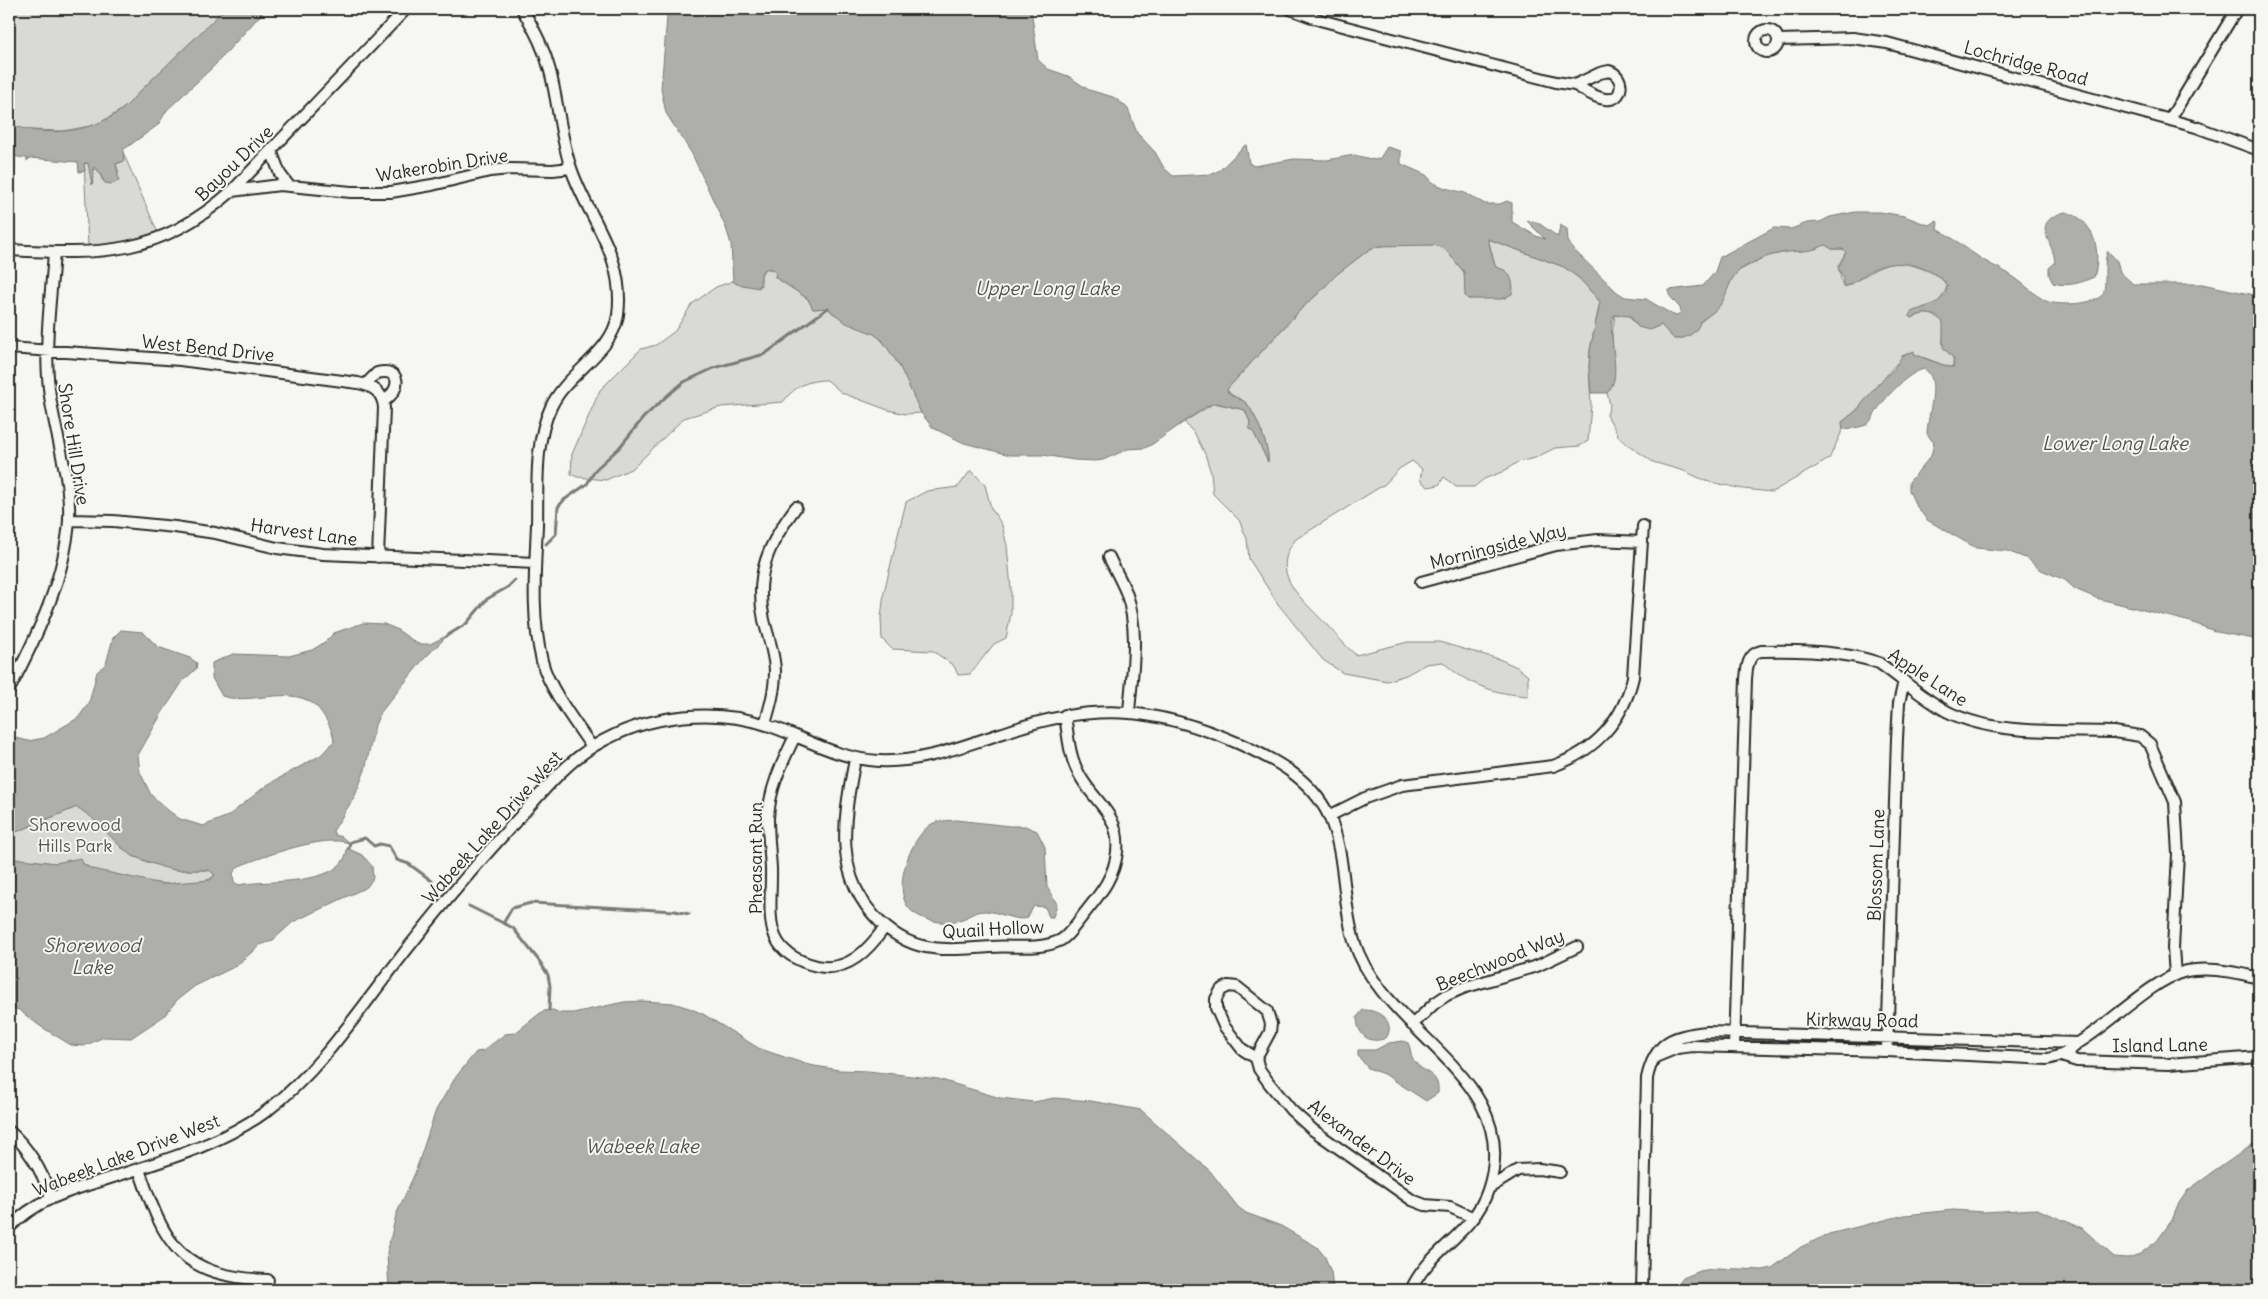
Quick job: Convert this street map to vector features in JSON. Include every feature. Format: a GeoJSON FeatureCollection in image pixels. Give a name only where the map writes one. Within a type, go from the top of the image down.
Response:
{"type":"FeatureCollection","features":[{"type":"Feature","properties":{"kind":"street","name":"Bayou Drive"},"geometry":{"type":"LineString","coordinates":[[9,250],[90,253],[134,247],[153,241],[192,223],[212,209],[232,191],[406,9]]}},
{"type":"Feature","properties":{"kind":"street"},"geometry":{"type":"LineString","coordinates":[[522,9],[545,54],[570,168],[612,257],[618,286],[619,303],[617,317],[608,340],[565,384],[551,406],[540,449],[534,620],[542,663],[564,708],[592,747]]}},
{"type":"Feature","properties":{"kind":"street"},"geometry":{"type":"LineString","coordinates":[[1290,9],[1329,22],[1556,82],[1575,85]]}},
{"type":"Feature","properties":{"kind":"street"},"geometry":{"type":"LineString","coordinates":[[2170,119],[2237,9]]}},
{"type":"Feature","properties":{"kind":"street","name":"Lochridge Road"},"geometry":{"type":"LineString","coordinates":[[1779,40],[1853,38],[1887,43],[2170,119],[2220,134],[2259,150]]}},
{"type":"Feature","properties":{"kind":"street"},"geometry":{"type":"LineString","coordinates":[[271,150],[280,174],[289,186]]}},
{"type":"Feature","properties":{"kind":"street","name":"Wakerobin Drive"},"geometry":{"type":"LineString","coordinates":[[232,191],[262,186],[289,186],[351,192],[391,192],[432,185],[490,171],[570,168]]}},
{"type":"Feature","properties":{"kind":"street","name":"Shore Hill Drive"},"geometry":{"type":"LineString","coordinates":[[9,690],[52,595],[62,560],[69,520],[64,474],[50,397],[47,351],[54,252]]}},
{"type":"Feature","properties":{"kind":"street","name":"West Bend Drive"},"geometry":{"type":"LineString","coordinates":[[9,348],[180,360],[366,384]]}},
{"type":"Feature","properties":{"kind":"street"},"geometry":{"type":"LineString","coordinates":[[378,557],[384,401],[380,393],[366,384],[377,373],[388,373],[397,384],[397,388],[384,401]]}},
{"type":"Feature","properties":{"kind":"street"},"geometry":{"type":"LineString","coordinates":[[765,724],[774,693],[775,670],[763,613],[762,579],[772,541],[796,508]]}},
{"type":"Feature","properties":{"kind":"street","name":"Harvest Lane"},"geometry":{"type":"LineString","coordinates":[[69,520],[113,521],[175,527],[216,533],[302,551],[378,557],[535,563]]}},
{"type":"Feature","properties":{"kind":"street"},"geometry":{"type":"LineString","coordinates":[[1328,816],[1366,798],[1402,785],[1541,769],[1573,758],[1591,747],[1615,721],[1630,688],[1634,665],[1643,526]]}},
{"type":"Feature","properties":{"kind":"street","name":"Morningside Way"},"geometry":{"type":"LineString","coordinates":[[1421,582],[1556,545],[1598,540],[1642,542]]}},
{"type":"Feature","properties":{"kind":"street"},"geometry":{"type":"LineString","coordinates":[[1108,557],[1126,592],[1132,618],[1134,651],[1129,712]]}},
{"type":"Feature","properties":{"kind":"street","name":"Apple Lane"},"geometry":{"type":"LineString","coordinates":[[1734,1047],[1736,1034],[1746,679],[1749,660],[1756,652],[1762,651],[1849,656],[1879,663],[1946,711],[1980,724],[2001,728],[2131,733],[2146,739],[2153,749],[2170,788],[2177,814],[2177,889],[2173,948],[2175,975]]}},
{"type":"Feature","properties":{"kind":"street","name":"Blossom Lane"},"geometry":{"type":"LineString","coordinates":[[1886,1051],[1897,738],[1899,703],[1904,681]]}},
{"type":"Feature","properties":{"kind":"street","name":"Wabeek Lake Drive West"},"geometry":{"type":"LineString","coordinates":[[9,1228],[27,1211],[51,1198],[195,1150],[232,1132],[264,1113],[285,1096],[330,1049],[449,895],[551,782],[592,747],[644,724],[677,717],[717,716],[765,724],[833,753],[855,758],[897,761],[930,756],[1033,722],[1065,715],[1129,712],[1167,718],[1196,726],[1271,758],[1305,783],[1328,816],[1336,842],[1356,947],[1379,989],[1468,1082],[1485,1108],[1493,1144],[1494,1159],[1489,1188]]}},
{"type":"Feature","properties":{"kind":"street","name":"Quail Hollow"},"geometry":{"type":"LineString","coordinates":[[855,758],[845,819],[847,866],[860,898],[886,927],[918,945],[946,950],[1040,946],[1061,939],[1076,924],[1109,881],[1116,860],[1117,842],[1114,822],[1110,814],[1088,790],[1078,772],[1071,753],[1065,715]]}},
{"type":"Feature","properties":{"kind":"street","name":"Pheasant Run"},"geometry":{"type":"LineString","coordinates":[[795,736],[778,773],[769,808],[771,869],[769,907],[773,932],[782,946],[793,956],[812,964],[830,967],[852,961],[862,954],[886,927]]}},
{"type":"Feature","properties":{"kind":"street","name":"Beechwood Way"},"geometry":{"type":"LineString","coordinates":[[1412,1025],[1435,1003],[1463,988],[1537,966],[1577,947]]}},
{"type":"Feature","properties":{"kind":"street"},"geometry":{"type":"LineString","coordinates":[[2061,1056],[2175,975],[2202,970],[2259,978]]}},
{"type":"Feature","properties":{"kind":"street","name":"Alexander Drive"},"geometry":{"type":"LineString","coordinates":[[1256,1058],[1270,1032],[1271,1024],[1267,1012],[1243,990],[1229,986],[1221,990],[1216,999],[1216,1008],[1224,1026],[1242,1049],[1256,1058],[1264,1076],[1291,1110],[1313,1130],[1412,1200],[1426,1205],[1450,1207],[1474,1218]]}},
{"type":"Feature","properties":{"kind":"street","name":"Kirkway Road"},"geometry":{"type":"LineString","coordinates":[[1642,1290],[1647,1078],[1655,1057],[1664,1044],[1674,1038],[1707,1032],[2078,1043]]}},
{"type":"Feature","properties":{"kind":"street","name":"Kirkway Road"},"geometry":{"type":"LineString","coordinates":[[1655,1057],[1677,1048],[1734,1047],[1886,1051],[2048,1059],[2061,1056]]}},
{"type":"Feature","properties":{"kind":"street","name":"Island Lane"},"geometry":{"type":"LineString","coordinates":[[2061,1056],[2076,1061],[2168,1064],[2259,1057]]}},
{"type":"Feature","properties":{"kind":"street"},"geometry":{"type":"LineString","coordinates":[[9,1131],[32,1156],[46,1181],[51,1198]]}},
{"type":"Feature","properties":{"kind":"street"},"geometry":{"type":"LineString","coordinates":[[140,1169],[161,1227],[182,1254],[200,1266],[223,1276],[268,1280]]}},
{"type":"Feature","properties":{"kind":"street"},"geometry":{"type":"LineString","coordinates":[[1411,1290],[1422,1270],[1431,1259],[1456,1238],[1474,1218],[1489,1188],[1512,1173],[1527,1169],[1560,1172]]}},
{"type":"Feature","properties":{"kind":"green space"},"geometry":{"type":"Polygon","coordinates":[[[9,9],[225,9],[136,95],[130,104],[95,125],[63,131],[30,130],[9,125],[9,9]]]}},
{"type":"Feature","properties":{"kind":"green space"},"geometry":{"type":"Polygon","coordinates":[[[122,150],[158,233],[105,246],[88,247],[84,163],[90,164],[92,184],[94,167],[98,170],[103,181],[119,172],[116,164],[124,161],[122,150]]]}},
{"type":"Feature","properties":{"kind":"green space"},"geometry":{"type":"Polygon","coordinates":[[[1488,239],[1564,267],[1580,279],[1600,302],[1590,350],[1591,405],[1588,441],[1580,446],[1555,448],[1535,458],[1518,462],[1502,472],[1484,479],[1474,487],[1456,487],[1444,477],[1439,485],[1428,487],[1420,480],[1422,469],[1412,461],[1399,469],[1385,484],[1296,539],[1288,551],[1285,563],[1286,574],[1298,594],[1356,655],[1408,642],[1439,642],[1499,659],[1517,667],[1528,676],[1528,696],[1482,687],[1462,677],[1443,662],[1426,664],[1406,675],[1387,681],[1343,673],[1323,660],[1278,604],[1249,559],[1247,539],[1239,520],[1213,494],[1211,473],[1205,454],[1195,434],[1184,422],[1214,403],[1245,410],[1250,422],[1249,428],[1253,431],[1268,462],[1267,449],[1254,414],[1246,403],[1231,394],[1227,389],[1302,308],[1336,274],[1373,247],[1399,244],[1434,245],[1445,249],[1464,272],[1468,299],[1506,298],[1513,288],[1508,276],[1495,266],[1488,239]]]}},
{"type":"Feature","properties":{"kind":"green space"},"geometry":{"type":"Polygon","coordinates":[[[1825,244],[1832,249],[1843,249],[1846,252],[1838,266],[1842,284],[1846,287],[1875,269],[1901,263],[1929,271],[1941,279],[1947,287],[1939,302],[1922,308],[1912,318],[1928,314],[1936,316],[1943,322],[1943,345],[1946,351],[1953,357],[1953,367],[1914,354],[1896,364],[1856,411],[1842,422],[1843,429],[1829,459],[1772,492],[1743,489],[1706,481],[1684,471],[1653,462],[1620,439],[1607,415],[1610,405],[1607,393],[1614,379],[1612,336],[1615,315],[1628,315],[1636,325],[1651,329],[1661,325],[1674,339],[1681,339],[1718,307],[1733,277],[1740,270],[1768,256],[1825,244]]]}},
{"type":"Feature","properties":{"kind":"green space"},"geometry":{"type":"Polygon","coordinates":[[[766,268],[776,272],[775,277],[808,299],[813,309],[828,308],[832,313],[869,331],[881,340],[902,370],[921,413],[906,414],[888,410],[842,393],[827,380],[814,381],[797,388],[783,402],[721,407],[684,418],[633,468],[606,480],[577,477],[571,474],[572,454],[600,390],[641,349],[656,345],[675,331],[692,304],[716,287],[733,281],[737,284],[761,286],[761,275],[766,268]]]}},
{"type":"Feature","properties":{"kind":"green space"},"geometry":{"type":"Polygon","coordinates":[[[971,470],[985,485],[991,508],[1002,525],[1007,546],[1011,613],[1006,638],[994,644],[970,674],[958,675],[954,666],[933,651],[892,649],[882,639],[881,619],[884,592],[906,502],[927,491],[958,487],[971,470]]]}},
{"type":"Feature","properties":{"kind":"green space","name":"Shorewood Hills Park"},"geometry":{"type":"Polygon","coordinates":[[[77,807],[90,816],[121,847],[133,856],[175,870],[209,870],[214,873],[214,876],[204,881],[188,884],[168,884],[125,879],[105,874],[90,868],[81,861],[55,863],[21,859],[9,860],[9,835],[77,807]]]}},
{"type":"Feature","properties":{"kind":"water"},"geometry":{"type":"Polygon","coordinates":[[[225,9],[266,9],[213,67],[167,110],[158,125],[123,150],[124,161],[116,164],[119,181],[111,184],[105,183],[98,170],[94,167],[92,185],[88,163],[84,163],[85,171],[79,172],[78,162],[30,158],[27,161],[27,158],[9,156],[9,125],[31,130],[60,131],[74,130],[102,121],[126,106],[225,9]]]}},
{"type":"Feature","properties":{"kind":"water","name":"Upper Long Lake"},"geometry":{"type":"Polygon","coordinates":[[[666,9],[1031,9],[1038,60],[1048,69],[1068,76],[1089,90],[1113,97],[1123,104],[1128,109],[1137,133],[1155,152],[1164,168],[1173,176],[1212,174],[1220,170],[1246,144],[1249,163],[1254,166],[1294,159],[1327,160],[1354,155],[1375,160],[1380,158],[1387,147],[1401,151],[1401,164],[1426,175],[1434,183],[1445,188],[1465,193],[1485,204],[1500,204],[1507,201],[1512,203],[1512,222],[1536,236],[1545,239],[1527,221],[1537,222],[1558,237],[1560,225],[1567,229],[1568,241],[1573,249],[1617,292],[1625,297],[1646,299],[1673,315],[1681,312],[1669,295],[1669,290],[1703,286],[1715,272],[1720,257],[1774,228],[1791,229],[1807,223],[1820,222],[1830,217],[1855,212],[1880,212],[1904,216],[1928,225],[1937,221],[1937,229],[1985,261],[2012,276],[2042,299],[2051,303],[2084,303],[2102,295],[2105,287],[2105,261],[2108,251],[2117,261],[2120,272],[2133,284],[2202,284],[2259,296],[2259,640],[2217,632],[2191,622],[2096,598],[2075,589],[2065,580],[2039,569],[2028,559],[2007,551],[1976,548],[1927,520],[1915,504],[1909,490],[1909,482],[1931,456],[1934,443],[1927,434],[1933,389],[1929,374],[1924,369],[1904,380],[1886,398],[1866,425],[1843,429],[1842,422],[1856,411],[1879,383],[1894,369],[1902,356],[1914,351],[1915,355],[1953,367],[1953,358],[1943,347],[1943,322],[1936,316],[1928,314],[1912,318],[1909,316],[1911,312],[1940,300],[1944,296],[1947,284],[1929,271],[1908,264],[1898,263],[1877,268],[1853,283],[1843,286],[1843,277],[1838,268],[1846,252],[1843,249],[1832,249],[1825,245],[1811,250],[1769,256],[1740,270],[1733,277],[1719,307],[1700,321],[1697,329],[1686,337],[1674,339],[1661,325],[1649,330],[1638,327],[1630,316],[1614,315],[1612,334],[1615,366],[1612,385],[1607,393],[1591,393],[1589,368],[1590,350],[1600,302],[1580,279],[1564,267],[1488,239],[1495,266],[1506,271],[1511,279],[1513,285],[1512,294],[1502,299],[1468,299],[1465,296],[1464,272],[1445,249],[1434,245],[1379,246],[1370,249],[1336,275],[1302,308],[1228,388],[1227,391],[1247,404],[1254,416],[1265,440],[1268,462],[1253,431],[1249,428],[1250,422],[1245,410],[1216,403],[1207,406],[1151,445],[1145,448],[1128,449],[1103,460],[1074,460],[1043,455],[1010,455],[964,443],[933,428],[921,413],[900,367],[882,340],[874,334],[846,323],[828,308],[813,309],[808,299],[775,277],[776,272],[769,268],[762,271],[759,288],[737,284],[733,281],[731,244],[726,228],[692,154],[666,113],[661,89],[666,9]]]}},
{"type":"Feature","properties":{"kind":"water"},"geometry":{"type":"Polygon","coordinates":[[[2065,212],[2075,215],[2089,229],[2096,247],[2097,257],[2094,277],[2079,283],[2064,285],[2053,283],[2049,275],[2049,268],[2055,263],[2045,227],[2054,216],[2065,212]]]}},
{"type":"Feature","properties":{"kind":"water","name":"Shorewood Lake"},"geometry":{"type":"Polygon","coordinates":[[[363,623],[384,624],[396,629],[418,644],[430,644],[448,635],[422,661],[381,712],[375,725],[365,770],[355,796],[333,831],[335,835],[342,837],[349,843],[325,841],[294,847],[239,866],[233,873],[234,882],[239,885],[319,876],[333,870],[343,861],[347,848],[362,855],[372,866],[373,878],[367,887],[293,922],[272,941],[260,945],[236,966],[195,986],[177,1000],[164,1016],[131,1038],[104,1037],[84,1046],[71,1045],[40,1026],[19,1010],[9,1007],[9,860],[21,859],[55,863],[81,858],[83,864],[92,869],[162,884],[210,880],[215,875],[209,870],[175,870],[162,867],[133,856],[121,847],[90,816],[77,807],[9,835],[9,736],[28,741],[44,738],[78,718],[89,703],[97,672],[106,664],[113,638],[121,630],[143,632],[158,647],[190,658],[197,663],[196,669],[183,681],[162,713],[138,755],[140,772],[151,795],[169,811],[180,819],[203,826],[228,816],[267,785],[321,755],[334,741],[332,731],[324,716],[314,705],[303,698],[276,696],[235,698],[222,696],[212,678],[212,663],[233,654],[289,656],[312,650],[325,642],[334,633],[363,623]]]}},
{"type":"Feature","properties":{"kind":"water"},"geometry":{"type":"Polygon","coordinates":[[[956,820],[1025,826],[1037,831],[1045,847],[1047,887],[1057,904],[1053,917],[1049,917],[1045,907],[1034,906],[1027,918],[1023,919],[986,911],[977,912],[952,922],[939,922],[926,919],[914,913],[906,905],[902,881],[909,854],[915,842],[933,823],[956,820]]]}},
{"type":"Feature","properties":{"kind":"water","name":"Wabeek Lake"},"geometry":{"type":"Polygon","coordinates":[[[624,1002],[673,1003],[689,1008],[703,1014],[760,1049],[809,1065],[839,1070],[868,1071],[938,1079],[1000,1098],[1034,1102],[1054,1098],[1091,1101],[1141,1110],[1210,1171],[1238,1207],[1246,1213],[1281,1226],[1317,1247],[1325,1257],[1331,1272],[1333,1290],[389,1290],[387,1253],[396,1215],[415,1173],[436,1110],[455,1078],[476,1052],[483,1051],[505,1034],[515,1033],[543,1011],[553,1010],[560,1013],[573,1013],[624,1002]]]}},
{"type":"Feature","properties":{"kind":"water"},"geometry":{"type":"Polygon","coordinates":[[[1363,1010],[1380,1014],[1388,1022],[1389,1032],[1386,1038],[1374,1040],[1365,1037],[1359,1029],[1357,1017],[1363,1010]]]}},
{"type":"Feature","properties":{"kind":"water"},"geometry":{"type":"Polygon","coordinates":[[[1403,1041],[1408,1043],[1412,1057],[1417,1064],[1433,1077],[1438,1086],[1438,1093],[1426,1101],[1386,1075],[1368,1068],[1358,1056],[1358,1050],[1375,1050],[1389,1043],[1403,1041]]]}},
{"type":"Feature","properties":{"kind":"water"},"geometry":{"type":"Polygon","coordinates":[[[2259,1140],[2259,1290],[1674,1290],[1683,1278],[1700,1271],[1717,1268],[1763,1270],[1772,1268],[1801,1247],[1829,1234],[1905,1215],[1953,1210],[1984,1212],[2037,1209],[2082,1228],[2114,1257],[2128,1258],[2140,1254],[2157,1241],[2172,1220],[2179,1203],[2188,1190],[2259,1140]]]}},
{"type":"Feature","properties":{"kind":"waterway"},"geometry":{"type":"LineString","coordinates":[[546,544],[556,534],[558,507],[564,500],[587,484],[596,469],[619,448],[644,417],[668,395],[684,382],[714,368],[765,354],[828,308]]}},
{"type":"Feature","properties":{"kind":"waterway"},"geometry":{"type":"LineString","coordinates":[[448,635],[466,624],[487,599],[508,587],[515,580]]}},
{"type":"Feature","properties":{"kind":"waterway"},"geometry":{"type":"LineString","coordinates":[[349,848],[350,842],[365,838],[374,846],[380,844],[389,846],[397,860],[409,864],[432,881]]}},
{"type":"Feature","properties":{"kind":"waterway"},"geometry":{"type":"LineString","coordinates":[[504,922],[512,908],[531,903],[675,911],[689,914]]}},
{"type":"Feature","properties":{"kind":"waterway"},"geometry":{"type":"LineString","coordinates":[[469,906],[513,928],[540,962],[548,975],[550,986],[549,1010]]}},
{"type":"Feature","properties":{"kind":"water label","name":"Lower Long Lake"},"geometry":{"type":"Point","coordinates":[2115,443]}}]}
